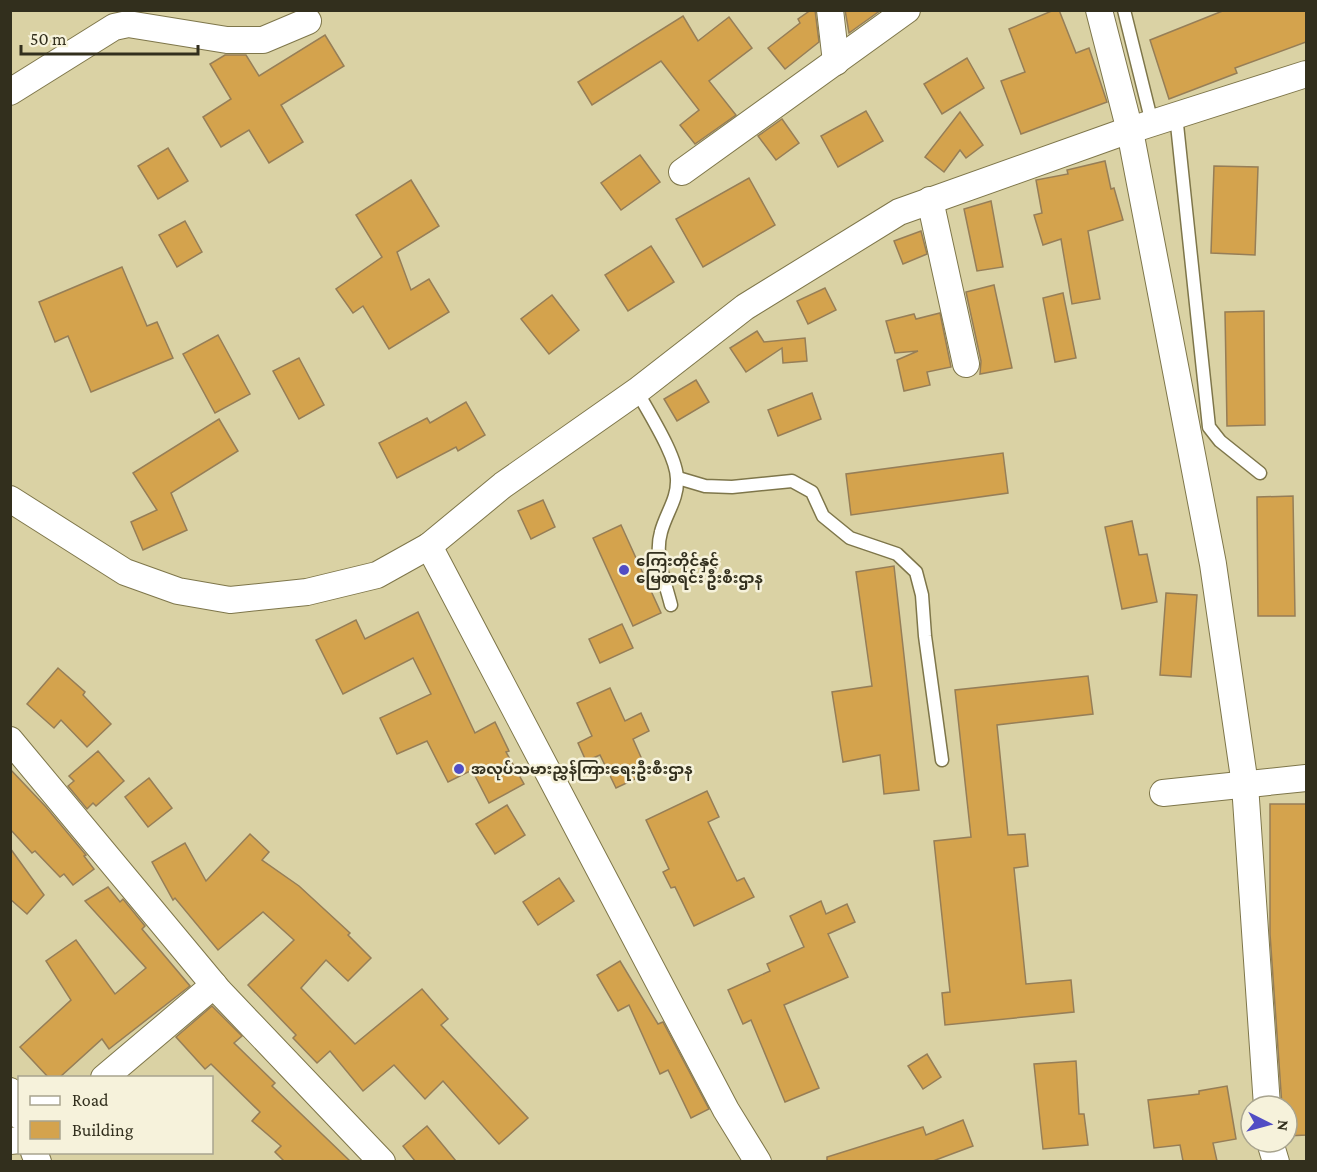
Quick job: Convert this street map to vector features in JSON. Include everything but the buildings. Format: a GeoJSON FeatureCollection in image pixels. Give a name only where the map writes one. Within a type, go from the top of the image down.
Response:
{"type":"FeatureCollection","features":[{"type":"Feature","properties":{"kind":"street"},"geometry":{"type":"LineString","coordinates":[[830,10],[836,62]]}},
{"type":"Feature","properties":{"kind":"street"},"geometry":{"type":"LineString","coordinates":[[682,172],[907,10]]}},
{"type":"Feature","properties":{"kind":"street"},"geometry":{"type":"LineString","coordinates":[[1099,10],[1141,127],[1213,564],[1245,785],[1266,1094]]}},
{"type":"Feature","properties":{"kind":"street"},"geometry":{"type":"LineString","coordinates":[[10,92],[112,23],[227,40],[263,40],[308,21]]}},
{"type":"Feature","properties":{"kind":"street"},"geometry":{"type":"LineString","coordinates":[[10,499],[125,572],[178,591],[230,600],[307,592],[377,575],[429,546],[503,485],[637,391],[745,307],[899,212],[1176,115],[1306,74]]}},
{"type":"Feature","properties":{"kind":"street"},"geometry":{"type":"LineString","coordinates":[[930,200],[966,364]]}},
{"type":"Feature","properties":{"kind":"street"},"geometry":{"type":"LineString","coordinates":[[429,546],[726,1110],[758,1161]]}},
{"type":"Feature","properties":{"kind":"street"},"geometry":{"type":"LineString","coordinates":[[10,740],[214,985],[382,1161]]}},
{"type":"Feature","properties":{"kind":"street"},"geometry":{"type":"LineString","coordinates":[[1163,793],[1306,778]]}},
{"type":"Feature","properties":{"kind":"street"},"geometry":{"type":"LineString","coordinates":[[105,1076],[214,985]]}},
{"type":"Feature","properties":{"kind":"street"},"geometry":{"type":"LineString","coordinates":[[10,1091],[18,1111]]}},
{"type":"Feature","properties":{"kind":"lane"},"geometry":{"type":"LineString","coordinates":[[1124,10],[1141,127]]}},
{"type":"Feature","properties":{"kind":"lane"},"geometry":{"type":"LineString","coordinates":[[1176,115],[1209,427],[1220,441],[1260,473]]}},
{"type":"Feature","properties":{"kind":"lane"},"geometry":{"type":"LineString","coordinates":[[637,391],[670,455],[678,478],[674,504],[661,531],[658,550],[671,605]]}},
{"type":"Feature","properties":{"kind":"lane"},"geometry":{"type":"LineString","coordinates":[[678,478],[705,486],[732,487],[792,481],[812,492],[824,516],[850,538],[897,554],[916,572],[922,595],[925,636],[942,760]]}},
{"type":"Feature","properties":{"kind":"place","name":"ကြေးတိုင်နှင့် မြေစာရင်း ဦးစီးဌာန"},"geometry":{"type":"Point","coordinates":[624,570]}},
{"type":"Feature","properties":{"kind":"place","name":"အလုပ်သမားညွှန်ကြားရေးဦးစီးဌာန"},"geometry":{"type":"Point","coordinates":[459,769]}}]}
